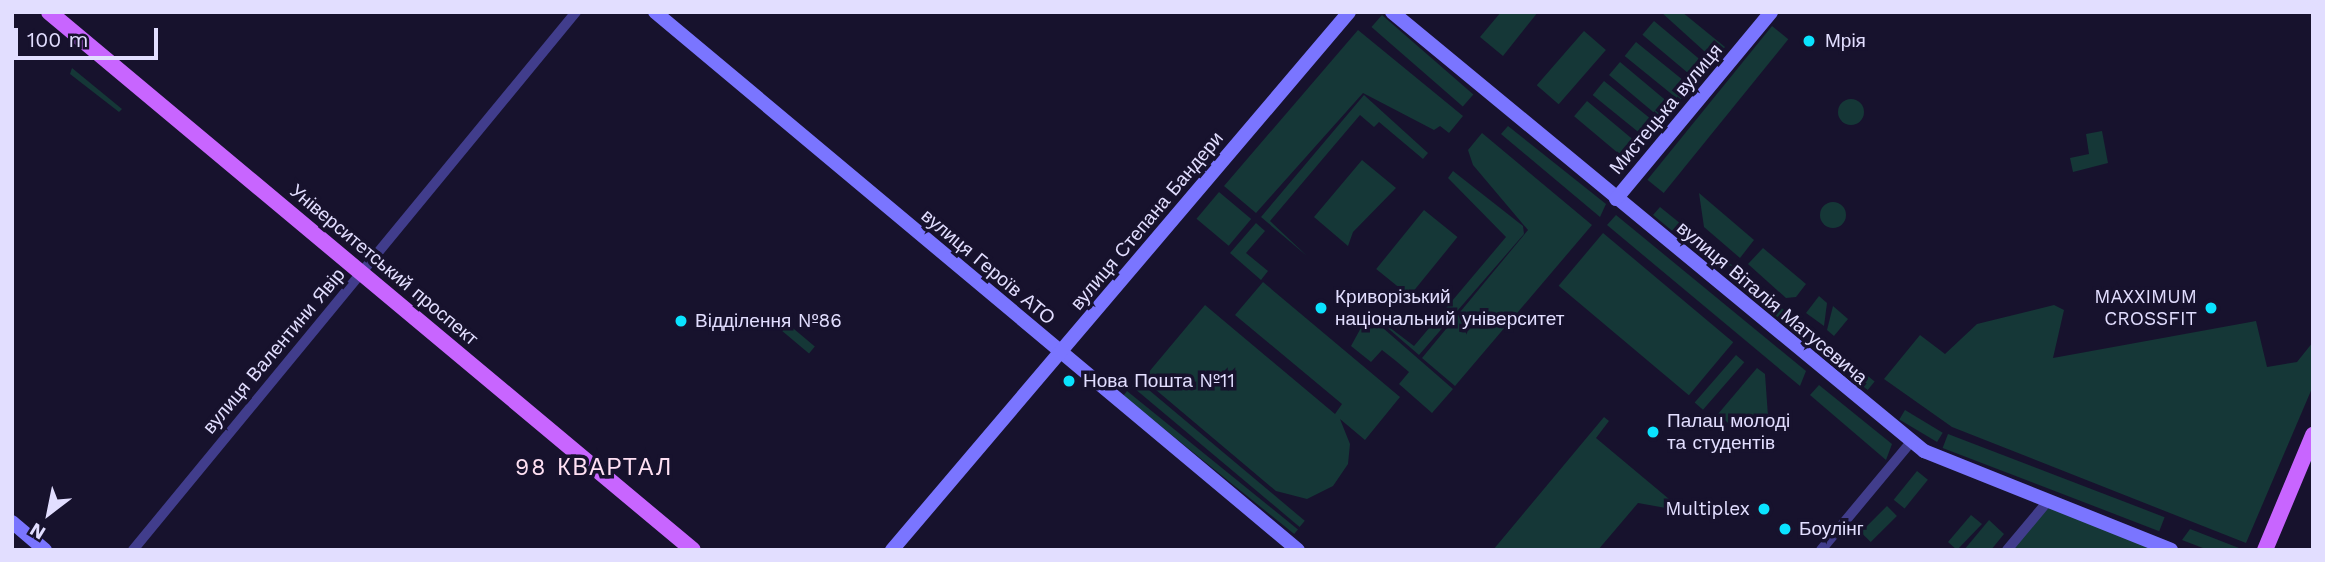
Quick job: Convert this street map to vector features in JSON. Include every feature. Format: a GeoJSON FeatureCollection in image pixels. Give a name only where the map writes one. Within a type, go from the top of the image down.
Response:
{"type":"FeatureCollection","features":[{"type":"Feature","properties":{"kind":"main road","name":"Університетський проспект"},"geometry":{"type":"LineString","coordinates":[[49,12],[692,550]]}},
{"type":"Feature","properties":{"kind":"main road"},"geometry":{"type":"LineString","coordinates":[[2265,550],[2313,435]]}},
{"type":"Feature","properties":{"kind":"street","name":"вулиця Валентини Явір"},"geometry":{"type":"LineString","coordinates":[[133,550],[576,12]]}},
{"type":"Feature","properties":{"kind":"street","name":"вулиця Героїв АТО"},"geometry":{"type":"LineString","coordinates":[[655,12],[1298,550]]}},
{"type":"Feature","properties":{"kind":"street","name":"вулиця Степана Бандери"},"geometry":{"type":"LineString","coordinates":[[892,550],[1349,12]]}},
{"type":"Feature","properties":{"kind":"street","name":"вулиця Віталія Матусевича"},"geometry":{"type":"LineString","coordinates":[[1392,12],[1911,442],[2171,550]]}},
{"type":"Feature","properties":{"kind":"street","name":"Мистецька вулиця"},"geometry":{"type":"LineString","coordinates":[[1616,199],[1771,12]]}},
{"type":"Feature","properties":{"kind":"street"},"geometry":{"type":"LineString","coordinates":[[1821,550],[1911,442]]}},
{"type":"Feature","properties":{"kind":"street"},"geometry":{"type":"LineString","coordinates":[[2007,550],[2048,501]]}},
{"type":"Feature","properties":{"kind":"street"},"geometry":{"type":"LineString","coordinates":[[14,526],[45,550]]}},
{"type":"Feature","properties":{"kind":"green space"},"geometry":{"type":"Polygon","coordinates":[[[1501,12],[1538,12],[1503,56],[1480,37],[1501,12]]]}},
{"type":"Feature","properties":{"kind":"green space"},"geometry":{"type":"Polygon","coordinates":[[[1661,12],[1682,12],[1725,47],[1714,60],[1661,12]]]}},
{"type":"Feature","properties":{"kind":"green space"},"geometry":{"type":"Polygon","coordinates":[[[1382,15],[1473,94],[1463,106],[1372,27],[1382,15]]]}},
{"type":"Feature","properties":{"kind":"green space"},"geometry":{"type":"Polygon","coordinates":[[[1654,21],[1708,66],[1696,80],[1642,35],[1654,21]]]}},
{"type":"Feature","properties":{"kind":"green space"},"geometry":{"type":"Polygon","coordinates":[[[1772,26],[1788,39],[1664,193],[1647,180],[1772,26]]]}},
{"type":"Feature","properties":{"kind":"green space"},"geometry":{"type":"Polygon","coordinates":[[[1358,30],[1463,116],[1449,133],[1440,126],[1434,130],[1363,93],[1256,213],[1224,186],[1358,30]]]}},
{"type":"Feature","properties":{"kind":"green space"},"geometry":{"type":"Polygon","coordinates":[[[1584,31],[1606,50],[1559,104],[1537,85],[1584,31]]]}},
{"type":"Feature","properties":{"kind":"green space"},"geometry":{"type":"Polygon","coordinates":[[[1636,42],[1691,87],[1680,101],[1625,56],[1636,42]]]}},
{"type":"Feature","properties":{"kind":"green space"},"geometry":{"type":"Polygon","coordinates":[[[1620,62],[1675,108],[1664,121],[1609,75],[1620,62]]]}},
{"type":"Feature","properties":{"kind":"green space"},"geometry":{"type":"Polygon","coordinates":[[[72,68],[122,109],[119,112],[70,74],[72,68]]]}},
{"type":"Feature","properties":{"kind":"green space"},"geometry":{"type":"Polygon","coordinates":[[[1604,81],[1659,126],[1648,140],[1593,95],[1604,81]]]}},
{"type":"Feature","properties":{"kind":"green space"},"geometry":{"type":"Polygon","coordinates":[[[1364,95],[1428,153],[1423,159],[1379,122],[1374,127],[1360,115],[1270,221],[1307,256],[1261,217],[1364,95]]]}},
{"type":"Feature","properties":{"kind":"green space"},"geometry":{"type":"Polygon","coordinates":[[[1851,99],[1860,103],[1864,112],[1860,121],[1851,125],[1842,121],[1838,112],[1842,103],[1851,99]]]}},
{"type":"Feature","properties":{"kind":"green space"},"geometry":{"type":"Polygon","coordinates":[[[1587,101],[1641,146],[1628,161],[1574,116],[1587,101]]]}},
{"type":"Feature","properties":{"kind":"green space"},"geometry":{"type":"Polygon","coordinates":[[[1508,126],[1606,204],[1600,217],[1501,134],[1508,126]]]}},
{"type":"Feature","properties":{"kind":"green space"},"geometry":{"type":"Polygon","coordinates":[[[2102,131],[2108,163],[2073,172],[2070,158],[2089,154],[2086,134],[2102,131]]]}},
{"type":"Feature","properties":{"kind":"green space"},"geometry":{"type":"Polygon","coordinates":[[[1482,133],[1592,225],[1455,386],[1422,358],[1528,230],[1473,165],[1468,150],[1482,133]]]}},
{"type":"Feature","properties":{"kind":"green space"},"geometry":{"type":"Polygon","coordinates":[[[1362,160],[1396,188],[1353,232],[1348,246],[1314,217],[1362,160]]]}},
{"type":"Feature","properties":{"kind":"green space"},"geometry":{"type":"Polygon","coordinates":[[[1453,171],[1523,226],[1524,234],[1419,355],[1368,311],[1414,346],[1506,237],[1448,178],[1453,171]]]}},
{"type":"Feature","properties":{"kind":"green space"},"geometry":{"type":"Polygon","coordinates":[[[1219,192],[1251,219],[1229,246],[1197,219],[1219,192]]]}},
{"type":"Feature","properties":{"kind":"green space"},"geometry":{"type":"Polygon","coordinates":[[[1699,193],[1754,240],[1740,258],[1704,227],[1699,193]]]}},
{"type":"Feature","properties":{"kind":"green space"},"geometry":{"type":"Polygon","coordinates":[[[1833,202],[1842,206],[1846,215],[1842,224],[1833,228],[1824,224],[1820,215],[1824,206],[1833,202]]]}},
{"type":"Feature","properties":{"kind":"green space"},"geometry":{"type":"Polygon","coordinates":[[[1660,207],[1733,266],[1710,262],[1653,215],[1660,207]]]}},
{"type":"Feature","properties":{"kind":"green space"},"geometry":{"type":"Polygon","coordinates":[[[1424,210],[1457,237],[1410,296],[1376,269],[1424,210]]]}},
{"type":"Feature","properties":{"kind":"green space"},"geometry":{"type":"Polygon","coordinates":[[[1616,215],[1806,371],[1800,386],[1607,225],[1616,215]]]}},
{"type":"Feature","properties":{"kind":"green space"},"geometry":{"type":"Polygon","coordinates":[[[1256,223],[1265,231],[1246,253],[1268,271],[1261,280],[1230,253],[1256,223]]]}},
{"type":"Feature","properties":{"kind":"green space"},"geometry":{"type":"Polygon","coordinates":[[[1603,233],[1733,342],[1689,395],[1559,286],[1603,233]]]}},
{"type":"Feature","properties":{"kind":"green space"},"geometry":{"type":"Polygon","coordinates":[[[1763,248],[1806,284],[1796,297],[1786,298],[1748,264],[1763,248]]]}},
{"type":"Feature","properties":{"kind":"green space"},"geometry":{"type":"Polygon","coordinates":[[[1740,273],[1790,315],[1784,322],[1750,296],[1740,273]]]}},
{"type":"Feature","properties":{"kind":"green space"},"geometry":{"type":"Polygon","coordinates":[[[1263,282],[1400,397],[1365,440],[1340,419],[1350,444],[1348,464],[1333,486],[1307,499],[1276,491],[1143,379],[1205,305],[1335,414],[1342,404],[1235,315],[1263,282]]]}},
{"type":"Feature","properties":{"kind":"green space"},"geometry":{"type":"Polygon","coordinates":[[[1819,296],[1827,303],[1824,326],[1806,313],[1819,296]]]}},
{"type":"Feature","properties":{"kind":"green space"},"geometry":{"type":"Polygon","coordinates":[[[2054,305],[2064,310],[2053,358],[2256,321],[2267,367],[2297,362],[2313,342],[2313,386],[2246,543],[1952,427],[1884,379],[1920,335],[1945,354],[1977,324],[2054,305]]]}},
{"type":"Feature","properties":{"kind":"green space"},"geometry":{"type":"Polygon","coordinates":[[[1833,306],[1848,319],[1834,336],[1827,330],[1833,306]]]}},
{"type":"Feature","properties":{"kind":"green space"},"geometry":{"type":"Polygon","coordinates":[[[1368,315],[1453,389],[1432,413],[1399,384],[1409,372],[1396,361],[1382,350],[1371,362],[1351,346],[1368,315]]]}},
{"type":"Feature","properties":{"kind":"green space"},"geometry":{"type":"Polygon","coordinates":[[[1800,321],[1875,381],[1868,390],[1793,330],[1800,321]]]}},
{"type":"Feature","properties":{"kind":"green space"},"geometry":{"type":"Polygon","coordinates":[[[788,324],[815,346],[809,353],[782,331],[788,324]]]}},
{"type":"Feature","properties":{"kind":"green space"},"geometry":{"type":"Polygon","coordinates":[[[1736,355],[1744,362],[1703,410],[1695,403],[1736,355]]]}},
{"type":"Feature","properties":{"kind":"green space"},"geometry":{"type":"Polygon","coordinates":[[[1757,368],[1765,374],[1768,416],[1736,430],[1718,414],[1757,368]]]}},
{"type":"Feature","properties":{"kind":"green space"},"geometry":{"type":"Polygon","coordinates":[[[1137,380],[1305,521],[1300,527],[1132,386],[1137,380]]]}},
{"type":"Feature","properties":{"kind":"green space"},"geometry":{"type":"Polygon","coordinates":[[[1819,385],[1892,444],[1886,460],[1810,395],[1819,385]]]}},
{"type":"Feature","properties":{"kind":"green space"},"geometry":{"type":"Polygon","coordinates":[[[1127,391],[1298,529],[1294,534],[1123,396],[1127,391]]]}},
{"type":"Feature","properties":{"kind":"green space"},"geometry":{"type":"Polygon","coordinates":[[[1905,410],[1943,433],[1937,442],[1899,419],[1905,410]]]}},
{"type":"Feature","properties":{"kind":"green space"},"geometry":{"type":"Polygon","coordinates":[[[1604,417],[1609,421],[1596,438],[1669,499],[1666,508],[1638,503],[1598,550],[1493,550],[1604,417]]]}},
{"type":"Feature","properties":{"kind":"green space"},"geometry":{"type":"Polygon","coordinates":[[[1948,434],[2165,517],[2159,531],[1943,448],[1948,434]]]}},
{"type":"Feature","properties":{"kind":"green space"},"geometry":{"type":"Polygon","coordinates":[[[1917,471],[1928,480],[1905,509],[1894,500],[1917,471]]]}},
{"type":"Feature","properties":{"kind":"green space"},"geometry":{"type":"Polygon","coordinates":[[[2048,501],[2171,550],[2007,550],[2048,501]]]}},
{"type":"Feature","properties":{"kind":"green space"},"geometry":{"type":"Polygon","coordinates":[[[1887,506],[1897,516],[1871,542],[1861,532],[1887,506]]]}},
{"type":"Feature","properties":{"kind":"green space"},"geometry":{"type":"Polygon","coordinates":[[[1971,515],[1982,524],[1957,550],[1948,542],[1971,515]]]}},
{"type":"Feature","properties":{"kind":"green space"},"geometry":{"type":"Polygon","coordinates":[[[1989,520],[2004,534],[1991,550],[1964,550],[1989,520]]]}},
{"type":"Feature","properties":{"kind":"green space"},"geometry":{"type":"Polygon","coordinates":[[[2190,529],[2239,548],[2208,550],[2182,540],[2190,529]]]}},
{"type":"Feature","properties":{"kind":"place","name":"Мрія"},"geometry":{"type":"Point","coordinates":[1809,41]}},
{"type":"Feature","properties":{"kind":"place","name":"Криворізький національний університет"},"geometry":{"type":"Point","coordinates":[1321,308]}},
{"type":"Feature","properties":{"kind":"place","name":"MAXXIMUM CROSSFIT"},"geometry":{"type":"Point","coordinates":[2211,308]}},
{"type":"Feature","properties":{"kind":"place","name":"Відділення №86"},"geometry":{"type":"Point","coordinates":[681,321]}},
{"type":"Feature","properties":{"kind":"place","name":"Нова Пошта №11"},"geometry":{"type":"Point","coordinates":[1069,381]}},
{"type":"Feature","properties":{"kind":"place","name":"Палац молоді та студентів"},"geometry":{"type":"Point","coordinates":[1653,432]}},
{"type":"Feature","properties":{"kind":"place","name":"Multiplex"},"geometry":{"type":"Point","coordinates":[1764,509]}},
{"type":"Feature","properties":{"kind":"place","name":"Боулінг"},"geometry":{"type":"Point","coordinates":[1785,529]}},
{"type":"Feature","properties":{"kind":"district","name":"98 КВАРТАЛ"},"geometry":{"type":"Point","coordinates":[594,468]}}]}
